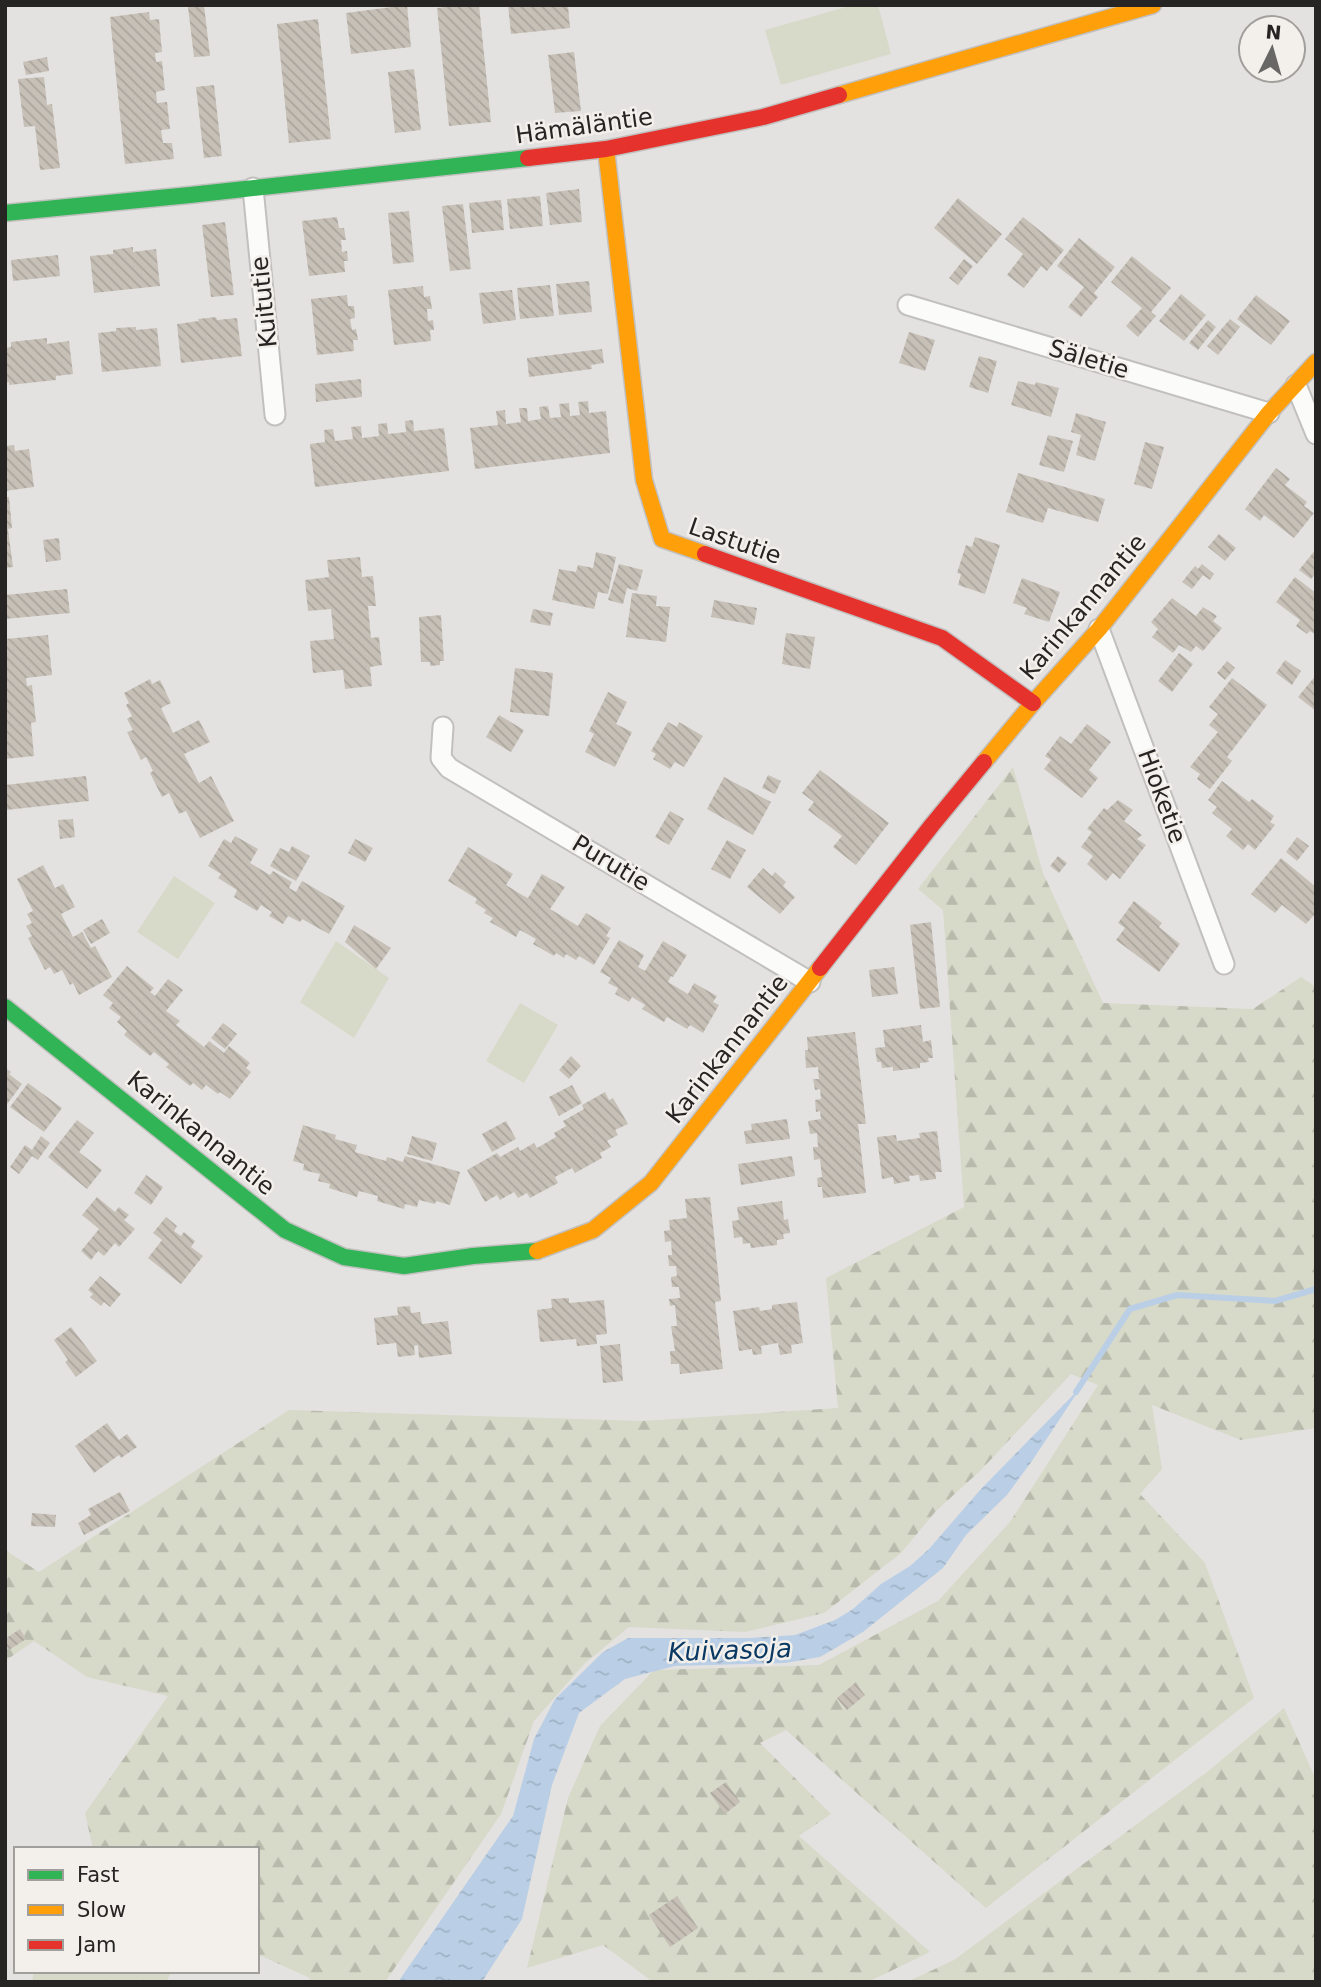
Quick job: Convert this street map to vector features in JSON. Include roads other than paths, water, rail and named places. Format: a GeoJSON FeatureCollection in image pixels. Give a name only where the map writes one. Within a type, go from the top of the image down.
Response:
{"type":"FeatureCollection","features":[{"type":"Feature","properties":{"kind":"street","name":"Hämäläntie"},"geometry":{"type":"LineString","coordinates":[[5,213],[606,149],[763,117],[1153,5]]}},
{"type":"Feature","properties":{"kind":"street","name":"Lastutie"},"geometry":{"type":"LineString","coordinates":[[606,149],[644,480],[662,539],[942,638],[1033,703]]}},
{"type":"Feature","properties":{"kind":"street","name":"Kuitutie"},"geometry":{"type":"LineString","coordinates":[[253,188],[275,415]]}},
{"type":"Feature","properties":{"kind":"street","name":"Säletie"},"geometry":{"type":"LineString","coordinates":[[908,305],[1269,413]]}},
{"type":"Feature","properties":{"kind":"street","name":"Karinkannantie"},"geometry":{"type":"LineString","coordinates":[[5,1006],[285,1230],[344,1257],[404,1266],[474,1256],[538,1251],[593,1230],[651,1183],[932,825],[1033,703],[1099,629],[1269,413],[1316,362]]}},
{"type":"Feature","properties":{"kind":"street"},"geometry":{"type":"LineString","coordinates":[[1297,385],[1316,434]]}},
{"type":"Feature","properties":{"kind":"street","name":"Hioketie"},"geometry":{"type":"LineString","coordinates":[[1099,629],[1224,964]]}},
{"type":"Feature","properties":{"kind":"street","name":"Purutie"},"geometry":{"type":"LineString","coordinates":[[443,727],[441,758],[449,768],[810,982]]}},
{"type":"Feature","properties":{"kind":"water"},"geometry":{"type":"Polygon","coordinates":[[[1081,1387],[1007,1495],[966,1535],[943,1568],[863,1632],[820,1657],[785,1663],[675,1666],[625,1679],[579,1713],[552,1785],[522,1919],[482,1982],[398,1982],[513,1816],[534,1739],[555,1699],[603,1652],[628,1638],[750,1638],[795,1635],[835,1620],[853,1609],[881,1584],[910,1566],[929,1549],[980,1490],[1081,1387]]]}},
{"type":"Feature","properties":{"kind":"waterway","name":"Kuivasoja"},"geometry":{"type":"LineString","coordinates":[[1076,1392],[1130,1309],[1177,1295],[1275,1301],[1316,1289]]}}]}
